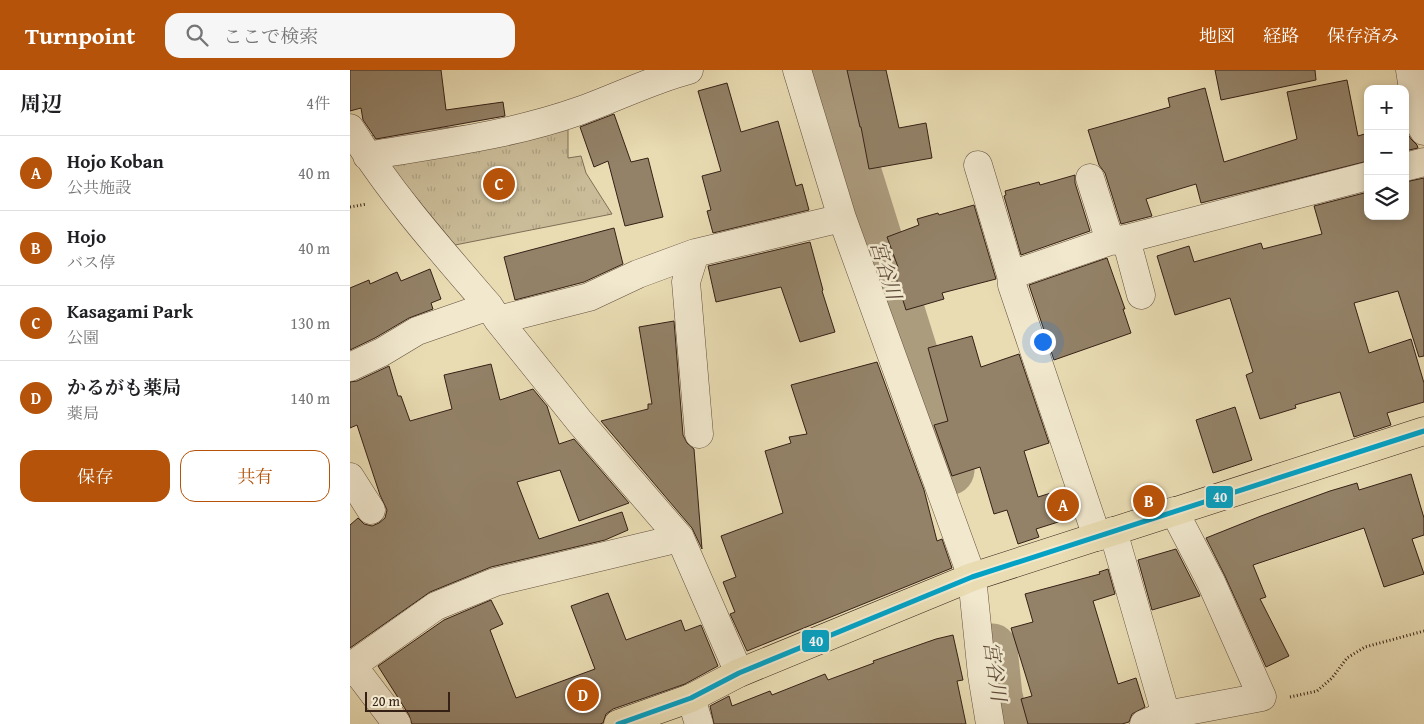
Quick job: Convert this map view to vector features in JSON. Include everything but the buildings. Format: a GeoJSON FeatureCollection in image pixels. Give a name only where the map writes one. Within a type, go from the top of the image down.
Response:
{"type":"FeatureCollection","features":[{"type":"Feature","properties":{"kind":"highway"},"geometry":{"type":"LineString","coordinates":[[618,724],[691,698],[739,673],[972,577],[1424,431]]}},
{"type":"Feature","properties":{"kind":"street"},"geometry":{"type":"LineString","coordinates":[[367,156],[508,132],[578,111],[666,76],[689,70]]}},
{"type":"Feature","properties":{"kind":"street"},"geometry":{"type":"LineString","coordinates":[[798,70],[842,218],[972,577],[982,675],[990,724]]}},
{"type":"Feature","properties":{"kind":"street"},"geometry":{"type":"LineString","coordinates":[[1410,70],[1418,121],[1424,131]]}},
{"type":"Feature","properties":{"kind":"street"},"geometry":{"type":"LineString","coordinates":[[350,128],[397,198],[493,313],[580,422],[680,538],[739,673]]}},
{"type":"Feature","properties":{"kind":"street"},"geometry":{"type":"LineString","coordinates":[[1409,166],[1424,162]]}},
{"type":"Feature","properties":{"kind":"street"},"geometry":{"type":"LineString","coordinates":[[978,164],[1011,275],[1012,285],[1105,534],[1155,720],[1262,697],[1211,582],[1174,511]]}},
{"type":"Feature","properties":{"kind":"street"},"geometry":{"type":"LineString","coordinates":[[1011,275],[1118,240],[1364,177]]}},
{"type":"Feature","properties":{"kind":"street"},"geometry":{"type":"LineString","coordinates":[[1090,178],[1141,295]]}},
{"type":"Feature","properties":{"kind":"street"},"geometry":{"type":"LineString","coordinates":[[350,367],[382,352],[418,331],[493,313],[589,296],[638,274],[695,253],[842,218]]}},
{"type":"Feature","properties":{"kind":"street"},"geometry":{"type":"LineString","coordinates":[[695,253],[686,282],[699,434]]}},
{"type":"Feature","properties":{"kind":"street"},"geometry":{"type":"LineString","coordinates":[[350,477],[371,510]]}},
{"type":"Feature","properties":{"kind":"street"},"geometry":{"type":"LineString","coordinates":[[397,724],[362,678],[350,666],[436,606],[495,582],[680,538]]}},
{"type":"Feature","properties":{"kind":"street"},"geometry":{"type":"LineString","coordinates":[[964,663],[972,724]]}},
{"type":"Feature","properties":{"kind":"street"},"geometry":{"type":"LineString","coordinates":[[691,698],[699,724]]}},
{"type":"Feature","properties":{"kind":"path"},"geometry":{"type":"LineString","coordinates":[[1262,697],[1292,697],[1317,691],[1332,678],[1348,658],[1365,647],[1424,631]]}},
{"type":"Feature","properties":{"kind":"green space"},"geometry":{"type":"Polygon","coordinates":[[[568,102],[568,158],[581,156],[586,173],[612,214],[455,245],[367,136],[500,122],[568,102]]]}},
{"type":"Feature","properties":{"kind":"waterway","name":"宮谷川"},"geometry":{"type":"LineString","coordinates":[[824,70],[949,470]]}},
{"type":"Feature","properties":{"kind":"waterway","name":"宮谷川"},"geometry":{"type":"LineString","coordinates":[[992,649],[997,696],[1004,724]]}},
{"type":"Feature","properties":{"kind":"transit line","name":"40"},"geometry":{"type":"LineString","coordinates":[[618,724],[691,698],[739,673],[972,577],[1424,431]]}},
{"type":"Feature","properties":{"kind":"place","name":"Kasagami Park"},"geometry":{"type":"Point","coordinates":[499,184]}},
{"type":"Feature","properties":{"kind":"place","name":"Hojo"},"geometry":{"type":"Point","coordinates":[1149,501]}},
{"type":"Feature","properties":{"kind":"place","name":"Hojo Koban"},"geometry":{"type":"Point","coordinates":[1063,505]}},
{"type":"Feature","properties":{"kind":"place","name":"かるがも薬局"},"geometry":{"type":"Point","coordinates":[583,695]}}]}
